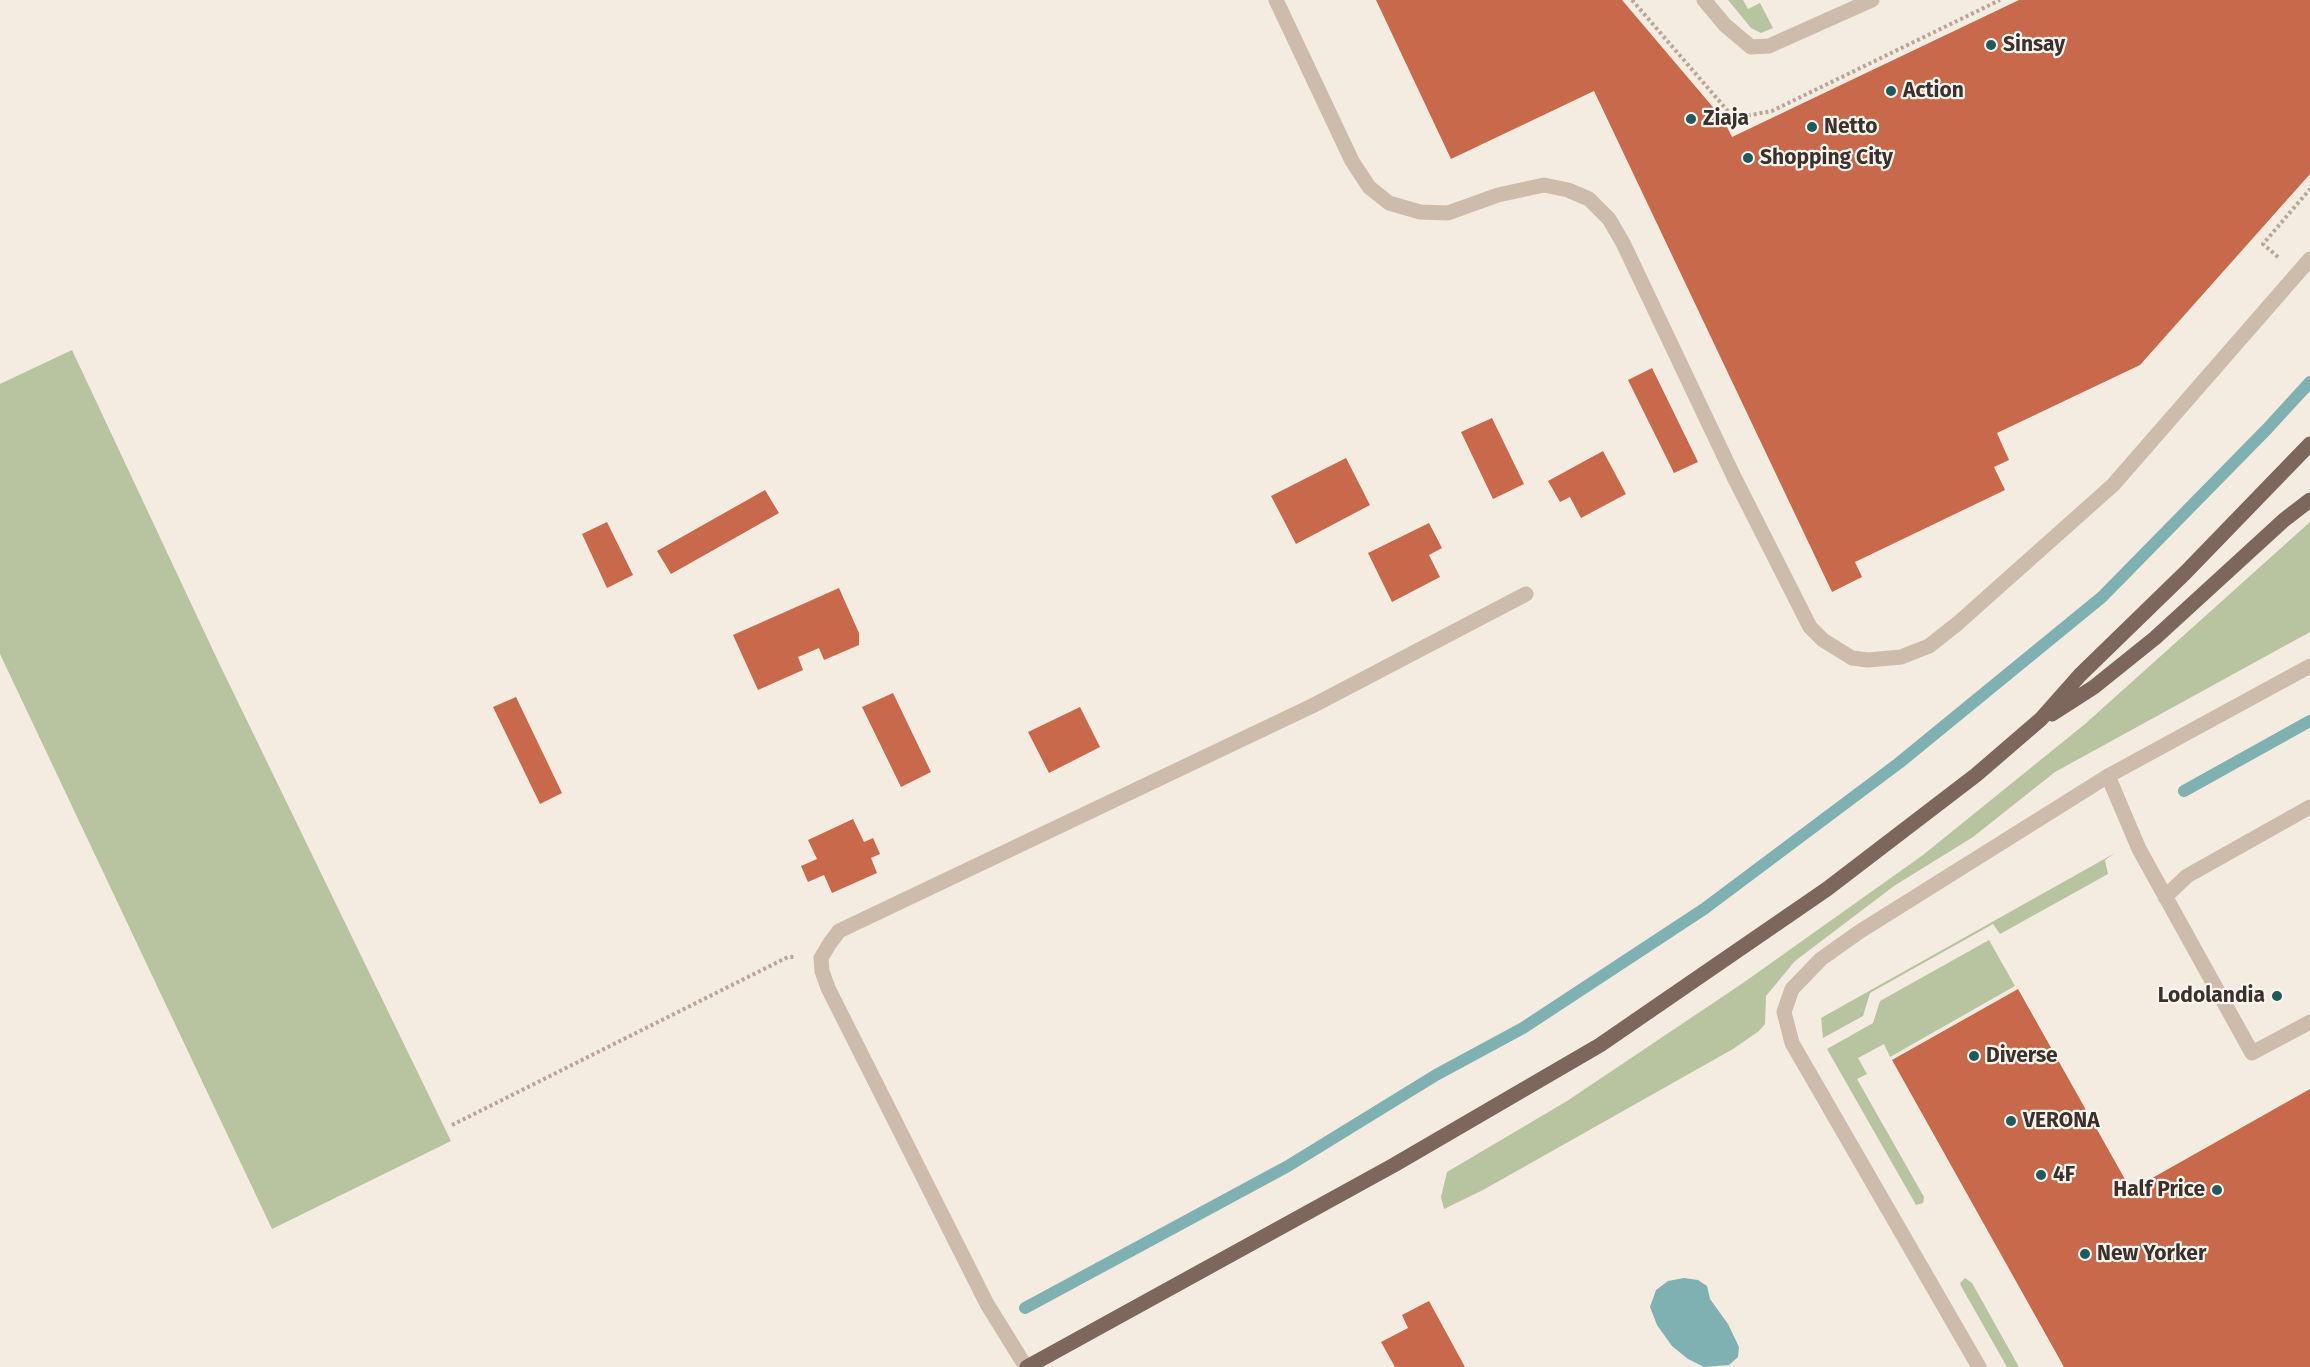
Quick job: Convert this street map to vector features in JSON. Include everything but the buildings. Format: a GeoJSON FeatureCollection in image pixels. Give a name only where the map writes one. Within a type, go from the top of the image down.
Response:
{"type":"FeatureCollection","features":[{"type":"Feature","properties":{"kind":"main road"},"geometry":{"type":"LineString","coordinates":[[1027,1367],[1394,1165],[1600,1045],[1827,889],[1976,774],[2041,719],[2080,675],[2186,572],[2310,444]]}},
{"type":"Feature","properties":{"kind":"main road"},"geometry":{"type":"LineString","coordinates":[[2041,719],[2070,704],[2094,687],[2155,638],[2284,520],[2310,500]]}},
{"type":"Feature","properties":{"kind":"street"},"geometry":{"type":"LineString","coordinates":[[1276,0],[1352,161],[1369,187],[1389,203],[1420,213],[1448,213],[1498,195],[1544,184],[1568,190],[1589,200],[1609,219],[1623,243],[1734,477],[1810,627],[1823,640],[1852,658],[1868,660],[1900,657],[1929,646],[1957,624],[2113,485],[2310,259]]}},
{"type":"Feature","properties":{"kind":"street"},"geometry":{"type":"LineString","coordinates":[[1704,0],[1725,25],[1751,47],[1769,45],[1872,0]]}},
{"type":"Feature","properties":{"kind":"street"},"geometry":{"type":"LineString","coordinates":[[1027,1367],[987,1304],[828,988],[822,971],[821,958],[830,943],[839,931],[1312,706],[1526,594]]}},
{"type":"Feature","properties":{"kind":"street"},"geometry":{"type":"LineString","coordinates":[[1979,1367],[1792,1043],[1784,1012],[1792,989],[1821,959],[1859,932],[2109,776],[2310,666]]}},
{"type":"Feature","properties":{"kind":"street"},"geometry":{"type":"LineString","coordinates":[[2109,776],[2139,849],[2252,1053],[2310,1022]]}},
{"type":"Feature","properties":{"kind":"street"},"geometry":{"type":"LineString","coordinates":[[2166,897],[2187,876],[2310,807]]}},
{"type":"Feature","properties":{"kind":"path"},"geometry":{"type":"LineString","coordinates":[[2263,244],[2310,189]]}},
{"type":"Feature","properties":{"kind":"path"},"geometry":{"type":"LineString","coordinates":[[452,1125],[788,957],[821,958]]}},
{"type":"Feature","properties":{"kind":"green space"},"geometry":{"type":"Polygon","coordinates":[[[1728,0],[1743,0],[1748,9],[1760,3],[1773,28],[1761,33],[1751,28],[1728,0]]]}},
{"type":"Feature","properties":{"kind":"green space"},"geometry":{"type":"Polygon","coordinates":[[[72,350],[218,661],[451,1141],[272,1229],[0,654],[0,384],[72,350]]]}},
{"type":"Feature","properties":{"kind":"green space"},"geometry":{"type":"Polygon","coordinates":[[[2310,522],[2310,632],[2055,772],[1973,837],[1894,886],[1795,961],[1766,996],[1765,1024],[1759,1031],[1733,1049],[1483,1190],[1444,1209],[1441,1197],[1447,1172],[1567,1101],[1743,983],[1923,855],[2085,724],[2310,522]]]}},
{"type":"Feature","properties":{"kind":"green space"},"geometry":{"type":"Polygon","coordinates":[[[2115,853],[2105,860],[2108,874],[2000,934],[1993,924],[1870,993],[1863,1016],[1823,1038],[1821,1018],[2115,853]]]}},
{"type":"Feature","properties":{"kind":"green space"},"geometry":{"type":"Polygon","coordinates":[[[1989,940],[2015,986],[1890,1057],[1884,1044],[1858,1058],[1867,1074],[1857,1079],[1924,1197],[1923,1203],[1916,1205],[1827,1049],[1873,1023],[1880,1001],[1989,940]]]}},
{"type":"Feature","properties":{"kind":"green space"},"geometry":{"type":"Polygon","coordinates":[[[1965,1278],[1972,1283],[2019,1367],[2007,1367],[1961,1286],[1960,1283],[1965,1278]]]}},
{"type":"Feature","properties":{"kind":"water"},"geometry":{"type":"Polygon","coordinates":[[[1684,1278],[1698,1280],[1707,1286],[1710,1299],[1728,1324],[1739,1347],[1738,1357],[1729,1365],[1704,1367],[1688,1359],[1672,1346],[1657,1325],[1650,1307],[1656,1290],[1668,1281],[1684,1278]]]}},
{"type":"Feature","properties":{"kind":"waterway"},"geometry":{"type":"LineString","coordinates":[[1025,1308],[1288,1166],[1436,1075],[1523,1028],[1704,909],[1899,763],[2102,597],[2310,382]]}},
{"type":"Feature","properties":{"kind":"waterway"},"geometry":{"type":"LineString","coordinates":[[2184,791],[2310,721]]}},
{"type":"Feature","properties":{"kind":"place","name":"Sinsay"},"geometry":{"type":"Point","coordinates":[1991,45]}},
{"type":"Feature","properties":{"kind":"place","name":"Action"},"geometry":{"type":"Point","coordinates":[1891,91]}},
{"type":"Feature","properties":{"kind":"place","name":"Ziaja"},"geometry":{"type":"Point","coordinates":[1691,119]}},
{"type":"Feature","properties":{"kind":"place","name":"Netto"},"geometry":{"type":"Point","coordinates":[1812,127]}},
{"type":"Feature","properties":{"kind":"place","name":"Shopping City"},"geometry":{"type":"Point","coordinates":[1748,158]}},
{"type":"Feature","properties":{"kind":"place","name":"Lodolandia"},"geometry":{"type":"Point","coordinates":[2277,996]}},
{"type":"Feature","properties":{"kind":"place","name":"Diverse"},"geometry":{"type":"Point","coordinates":[1974,1056]}},
{"type":"Feature","properties":{"kind":"place","name":"VERONA"},"geometry":{"type":"Point","coordinates":[2011,1121]}},
{"type":"Feature","properties":{"kind":"place","name":"4F"},"geometry":{"type":"Point","coordinates":[2041,1175]}},
{"type":"Feature","properties":{"kind":"place","name":"Half Price"},"geometry":{"type":"Point","coordinates":[2217,1190]}},
{"type":"Feature","properties":{"kind":"place","name":"New Yorker"},"geometry":{"type":"Point","coordinates":[2085,1254]}}]}
